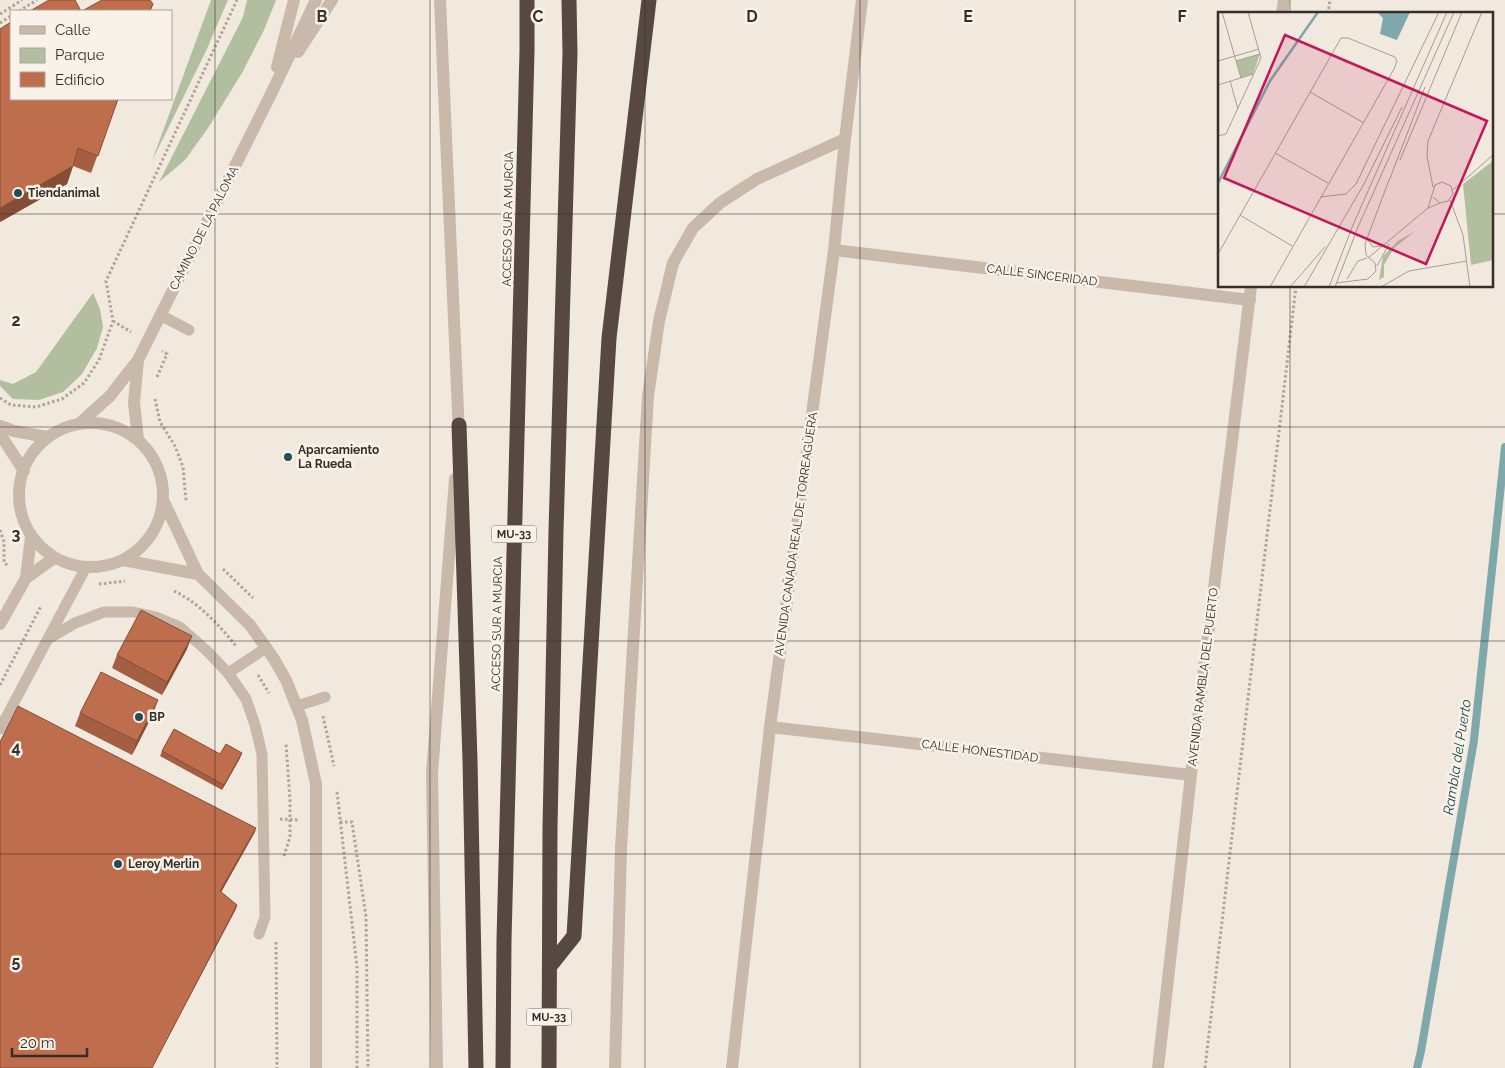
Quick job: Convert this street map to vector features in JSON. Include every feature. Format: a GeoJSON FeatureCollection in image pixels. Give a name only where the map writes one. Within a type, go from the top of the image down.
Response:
{"type":"FeatureCollection","features":[{"type":"Feature","properties":{"kind":"highway","name":"ACCESO SUR A MURCIA"},"geometry":{"type":"LineString","coordinates":[[503,1068],[512,595],[524,180],[526,0]]}},
{"type":"Feature","properties":{"kind":"highway","name":"MU-33"},"geometry":{"type":"LineString","coordinates":[[549,1068],[551,788],[556,522],[570,53],[569,0]]}},
{"type":"Feature","properties":{"kind":"highway"},"geometry":{"type":"LineString","coordinates":[[550,966],[574,936],[609,338],[649,0]]}},
{"type":"Feature","properties":{"kind":"highway"},"geometry":{"type":"LineString","coordinates":[[459,425],[476,1068]]}},
{"type":"Feature","properties":{"kind":"street","name":"CAMINO DE LA PALOMA"},"geometry":{"type":"LineString","coordinates":[[270,96],[294,0]]}},
{"type":"Feature","properties":{"kind":"street","name":"CAMINO DE LA PALOMA"},"geometry":{"type":"LineString","coordinates":[[80,424],[110,396],[138,360],[316,0]]}},
{"type":"Feature","properties":{"kind":"street","name":"CAMINO DE LA PALOMA"},"geometry":{"type":"LineString","coordinates":[[270,96],[332,0]]}},
{"type":"Feature","properties":{"kind":"street"},"geometry":{"type":"LineString","coordinates":[[433,0],[441,6],[459,425],[432,773],[437,1068]]}},
{"type":"Feature","properties":{"kind":"street","name":"AVENIDA CAÑADA REAL DE TORREAGÜERA"},"geometry":{"type":"LineString","coordinates":[[732,1068],[770,727],[834,250],[862,0]]}},
{"type":"Feature","properties":{"kind":"street"},"geometry":{"type":"LineString","coordinates":[[615,1068],[621,849],[648,396],[659,320],[670,273],[673,263],[693,228],[720,203],[757,179],[845,139]]}},
{"type":"Feature","properties":{"kind":"street","name":"CALLE SINCERIDAD"},"geometry":{"type":"LineString","coordinates":[[834,250],[1250,300]]}},
{"type":"Feature","properties":{"kind":"street","name":"AVENIDA RAMBLA DEL PUERTO"},"geometry":{"type":"LineString","coordinates":[[1158,1068],[1191,775],[1251,288]]}},
{"type":"Feature","properties":{"kind":"street","name":"CAMINO DE LA PALOMA"},"geometry":{"type":"LineString","coordinates":[[138,360],[134,403],[138,439]]}},
{"type":"Feature","properties":{"kind":"street"},"geometry":{"type":"LineString","coordinates":[[164,502],[157,526],[143,546],[122,560],[99,567],[74,566],[54,558],[31,536],[20,510],[20,482],[30,455],[47,437],[69,426],[93,422],[117,427],[138,439],[153,457],[162,478],[164,502],[198,574],[250,625],[286,680],[297,706],[308,741],[316,784],[316,1068]]}},
{"type":"Feature","properties":{"kind":"street"},"geometry":{"type":"LineString","coordinates":[[0,426],[14,431],[47,437]]}},
{"type":"Feature","properties":{"kind":"street"},"geometry":{"type":"LineString","coordinates":[[0,434],[24,471]]}},
{"type":"Feature","properties":{"kind":"street"},"geometry":{"type":"LineString","coordinates":[[0,624],[26,578],[31,536]]}},
{"type":"Feature","properties":{"kind":"street"},"geometry":{"type":"LineString","coordinates":[[26,578],[54,558]]}},
{"type":"Feature","properties":{"kind":"street"},"geometry":{"type":"LineString","coordinates":[[122,560],[198,574]]}},
{"type":"Feature","properties":{"kind":"street","name":"CALLE HONESTIDAD"},"geometry":{"type":"LineString","coordinates":[[770,727],[1191,775]]}},
{"type":"Feature","properties":{"kind":"lane"},"geometry":{"type":"LineString","coordinates":[[160,315],[188,330]]}},
{"type":"Feature","properties":{"kind":"lane"},"geometry":{"type":"LineString","coordinates":[[0,729],[86,567]]}},
{"type":"Feature","properties":{"kind":"lane"},"geometry":{"type":"LineString","coordinates":[[48,639],[74,624],[104,612],[133,612],[156,617],[180,627],[228,673],[246,699],[262,754],[265,917],[259,934]]}},
{"type":"Feature","properties":{"kind":"lane"},"geometry":{"type":"LineString","coordinates":[[228,673],[266,648]]}},
{"type":"Feature","properties":{"kind":"lane"},"geometry":{"type":"LineString","coordinates":[[297,706],[325,697]]}},
{"type":"Feature","properties":{"kind":"path"},"geometry":{"type":"LineString","coordinates":[[0,14],[22,0]]}},
{"type":"Feature","properties":{"kind":"path"},"geometry":{"type":"LineString","coordinates":[[21,10],[37,0]]}},
{"type":"Feature","properties":{"kind":"path"},"geometry":{"type":"LineString","coordinates":[[0,398],[11,405],[36,407],[62,399],[84,383],[99,360],[113,321],[106,281],[237,0]]}},
{"type":"Feature","properties":{"kind":"path"},"geometry":{"type":"LineString","coordinates":[[1205,1068],[1296,288]]}},
{"type":"Feature","properties":{"kind":"path"},"geometry":{"type":"LineString","coordinates":[[0,684],[41,606],[101,583],[128,581]]}},
{"type":"Feature","properties":{"kind":"path"},"geometry":{"type":"LineString","coordinates":[[168,588],[183,595],[213,620],[247,660],[264,684],[272,701]]}},
{"type":"Feature","properties":{"kind":"path"},"geometry":{"type":"LineString","coordinates":[[18,592],[41,606]]}},
{"type":"Feature","properties":{"kind":"path"},"geometry":{"type":"LineString","coordinates":[[282,863],[290,837],[290,800],[286,742]]}},
{"type":"Feature","properties":{"kind":"path"},"geometry":{"type":"LineString","coordinates":[[276,936],[277,1068]]}},
{"type":"Feature","properties":{"kind":"green space"},"geometry":{"type":"Polygon","coordinates":[[[211,0],[228,0],[206,51],[152,161],[211,0]]]}},
{"type":"Feature","properties":{"kind":"green space"},"geometry":{"type":"Polygon","coordinates":[[[247,0],[276,0],[264,30],[242,73],[208,128],[185,160],[159,182],[243,17],[247,0]]]}},
{"type":"Feature","properties":{"kind":"green space"},"geometry":{"type":"Polygon","coordinates":[[[93,293],[100,309],[103,327],[97,348],[82,374],[63,392],[39,400],[13,399],[0,386],[0,380],[13,384],[36,372],[93,293]]]}},
{"type":"Feature","properties":{"kind":"building"},"geometry":{"type":"Polygon","coordinates":[[[49,0],[75,0],[80,10],[32,10],[49,0]]]}},
{"type":"Feature","properties":{"kind":"building"},"geometry":{"type":"Polygon","coordinates":[[[102,0],[150,0],[153,4],[150,10],[84,10],[102,0]]]}},
{"type":"Feature","properties":{"kind":"building"},"geometry":{"type":"Polygon","coordinates":[[[10,23],[10,100],[118,100],[98,156],[78,148],[73,166],[0,208],[0,29],[10,23]]]}},
{"type":"Feature","properties":{"kind":"building"},"geometry":{"type":"Polygon","coordinates":[[[141,610],[192,636],[167,682],[117,655],[141,610]]]}},
{"type":"Feature","properties":{"kind":"building"},"geometry":{"type":"Polygon","coordinates":[[[101,672],[158,700],[137,741],[80,713],[101,672]]]}},
{"type":"Feature","properties":{"kind":"building","name":"Leroy Merlin"},"geometry":{"type":"Polygon","coordinates":[[[18,706],[256,828],[220,891],[237,905],[152,1068],[0,1068],[0,742],[18,706]]]}},
{"type":"Feature","properties":{"kind":"building"},"geometry":{"type":"Polygon","coordinates":[[[174,729],[220,754],[226,744],[242,753],[224,785],[162,751],[174,729]]]}},
{"type":"Feature","properties":{"kind":"waterway","name":"Rambla del Puerto"},"geometry":{"type":"LineString","coordinates":[[1417,1068],[1474,740],[1505,447]]}},
{"type":"Feature","properties":{"kind":"place","name":"Tiendanimal"},"geometry":{"type":"Point","coordinates":[18,193]}},
{"type":"Feature","properties":{"kind":"place","name":"Aparcamiento La Rueda"},"geometry":{"type":"Point","coordinates":[288,457]}},
{"type":"Feature","properties":{"kind":"place","name":"BP"},"geometry":{"type":"Point","coordinates":[139,717]}},
{"type":"Feature","properties":{"kind":"place","name":"Leroy Merlin"},"geometry":{"type":"Point","coordinates":[118,864]}}]}
